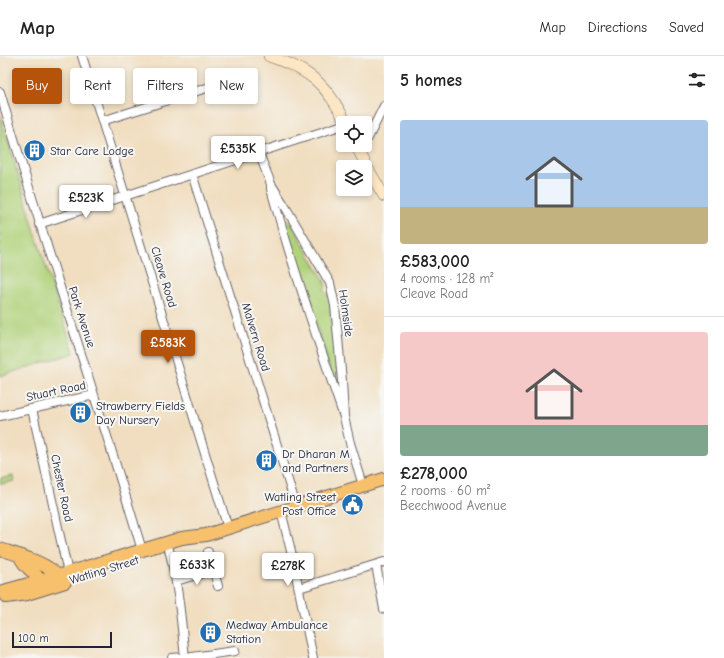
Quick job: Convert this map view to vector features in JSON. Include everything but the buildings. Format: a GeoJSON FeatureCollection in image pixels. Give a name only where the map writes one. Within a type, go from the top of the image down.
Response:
{"type":"FeatureCollection","features":[{"type":"Feature","properties":{"kind":"main road","name":"Watling Street"},"geometry":{"type":"LineString","coordinates":[[0,597],[26,594],[62,574],[142,550],[198,541],[206,535],[384,479]]}},
{"type":"Feature","properties":{"kind":"main road","name":"Watling Street"},"geometry":{"type":"LineString","coordinates":[[41,585],[168,546]]}},
{"type":"Feature","properties":{"kind":"main road"},"geometry":{"type":"LineString","coordinates":[[10,553],[35,560],[55,573],[62,574]]}},
{"type":"Feature","properties":{"kind":"main road"},"geometry":{"type":"LineString","coordinates":[[0,592],[19,587],[41,585],[36,575],[10,553]]}},
{"type":"Feature","properties":{"kind":"main road"},"geometry":{"type":"LineString","coordinates":[[10,553],[18,562],[22,570],[22,580],[19,587]]}},
{"type":"Feature","properties":{"kind":"street","name":"Cleave Road"},"geometry":{"type":"LineString","coordinates":[[82,56],[228,528]]}},
{"type":"Feature","properties":{"kind":"street"},"geometry":{"type":"LineString","coordinates":[[269,56],[301,69],[324,88],[337,104],[343,116]]}},
{"type":"Feature","properties":{"kind":"street"},"geometry":{"type":"LineString","coordinates":[[102,121],[205,89]]}},
{"type":"Feature","properties":{"kind":"street","name":"Park Avenue"},"geometry":{"type":"LineString","coordinates":[[0,92],[39,224],[142,550]]}},
{"type":"Feature","properties":{"kind":"street"},"geometry":{"type":"LineString","coordinates":[[372,130],[384,106]]}},
{"type":"Feature","properties":{"kind":"street"},"geometry":{"type":"LineString","coordinates":[[39,224],[336,127]]}},
{"type":"Feature","properties":{"kind":"street"},"geometry":{"type":"LineString","coordinates":[[362,152],[371,176],[384,196]]}},
{"type":"Feature","properties":{"kind":"street","name":"Holmside"},"geometry":{"type":"LineString","coordinates":[[259,153],[271,184],[330,283],[335,306],[344,417]]}},
{"type":"Feature","properties":{"kind":"street","name":"Malvern Road"},"geometry":{"type":"LineString","coordinates":[[192,174],[296,506]]}},
{"type":"Feature","properties":{"kind":"street","name":"Holmside"},"geometry":{"type":"LineString","coordinates":[[271,184],[278,216],[344,417],[363,486]]}},
{"type":"Feature","properties":{"kind":"street"},"geometry":{"type":"LineString","coordinates":[[278,216],[288,212]]}},
{"type":"Feature","properties":{"kind":"street"},"geometry":{"type":"LineString","coordinates":[[332,383],[342,381]]}},
{"type":"Feature","properties":{"kind":"street","name":"Stuart Road"},"geometry":{"type":"LineString","coordinates":[[0,416],[94,396]]}},
{"type":"Feature","properties":{"kind":"street","name":"Chester Road"},"geometry":{"type":"LineString","coordinates":[[32,409],[62,574]]}},
{"type":"Feature","properties":{"kind":"street"},"geometry":{"type":"LineString","coordinates":[[281,511],[291,551],[313,658]]}},
{"type":"Feature","properties":{"kind":"street"},"geometry":{"type":"LineString","coordinates":[[168,546],[180,607],[185,657]]}},
{"type":"Feature","properties":{"kind":"street"},"geometry":{"type":"LineString","coordinates":[[208,552],[218,586]]}},
{"type":"Feature","properties":{"kind":"street"},"geometry":{"type":"LineString","coordinates":[[299,588],[380,563],[384,610]]}},
{"type":"Feature","properties":{"kind":"street"},"geometry":{"type":"LineString","coordinates":[[176,582],[213,570]]}},
{"type":"Feature","properties":{"kind":"street"},"geometry":{"type":"LineString","coordinates":[[172,658],[235,651]]}},
{"type":"Feature","properties":{"kind":"green space"},"geometry":{"type":"Polygon","coordinates":[[[0,114],[38,242],[74,353],[0,376],[0,114]]]}},
{"type":"Feature","properties":{"kind":"green space"},"geometry":{"type":"Polygon","coordinates":[[[289,219],[324,280],[326,286],[324,289],[330,300],[338,375],[332,378],[311,307],[313,303],[306,288],[284,222],[289,219]]]}},
{"type":"Feature","properties":{"kind":"green space"},"geometry":{"type":"Polygon","coordinates":[[[13,476],[14,481],[1,484],[0,479],[13,476]]]}},
{"type":"Feature","properties":{"kind":"place","name":"Star Care Lodge"},"geometry":{"type":"Point","coordinates":[35,151]}},
{"type":"Feature","properties":{"kind":"place","name":"Strawberry Fields Day Nursery"},"geometry":{"type":"Point","coordinates":[81,413]}},
{"type":"Feature","properties":{"kind":"place","name":"Dr Dharan M and Partners"},"geometry":{"type":"Point","coordinates":[266,461]}},
{"type":"Feature","properties":{"kind":"place","name":"Watling Street Post Office"},"geometry":{"type":"Point","coordinates":[352,504]}},
{"type":"Feature","properties":{"kind":"place","name":"Medway Ambulance Station"},"geometry":{"type":"Point","coordinates":[211,632]}}]}
